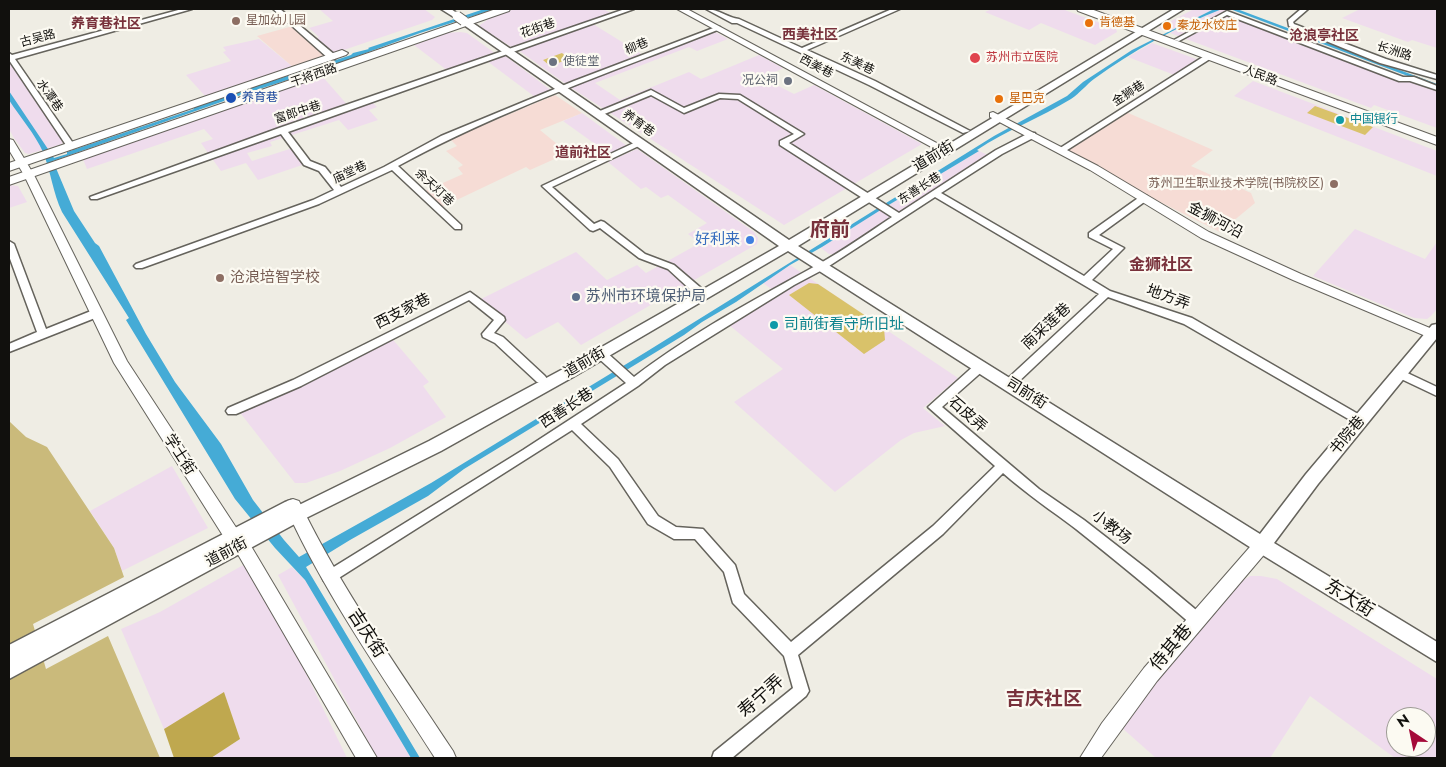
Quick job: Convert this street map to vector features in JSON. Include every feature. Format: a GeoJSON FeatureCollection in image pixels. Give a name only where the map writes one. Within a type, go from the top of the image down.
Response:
{"type":"FeatureCollection","features":[{"type":"Feature","properties":{"kind":"main road","name":"干将西路"},"geometry":{"type":"LineString","coordinates":[[9,181],[46,170],[458,17],[472,9]]}},
{"type":"Feature","properties":{"kind":"main road","name":"干将西路"},"geometry":{"type":"LineString","coordinates":[[9,167],[332,57],[458,17],[505,9]]}},
{"type":"Feature","properties":{"kind":"main road","name":"人民路"},"geometry":{"type":"LineString","coordinates":[[1082,9],[1437,136]]}},
{"type":"Feature","properties":{"kind":"main road","name":"人民路"},"geometry":{"type":"LineString","coordinates":[[1092,9],[1145,31]]}},
{"type":"Feature","properties":{"kind":"main road"},"geometry":{"type":"LineString","coordinates":[[1145,31],[1171,9]]}},
{"type":"Feature","properties":{"kind":"main road"},"geometry":{"type":"LineString","coordinates":[[1145,31],[1180,9]]}},
{"type":"Feature","properties":{"kind":"main road","name":"养育巷"},"geometry":{"type":"LineString","coordinates":[[458,17],[794,249]]}},
{"type":"Feature","properties":{"kind":"main road","name":"道前街"},"geometry":{"type":"LineString","coordinates":[[869,198],[939,147],[1145,31]]}},
{"type":"Feature","properties":{"kind":"main road","name":"人民路"},"geometry":{"type":"LineString","coordinates":[[1172,40],[1209,57],[1437,141]]}},
{"type":"Feature","properties":{"kind":"main road","name":"道前街"},"geometry":{"type":"LineString","coordinates":[[296,510],[434,446],[794,249],[996,116]]}},
{"type":"Feature","properties":{"kind":"main road","name":"道前街"},"geometry":{"type":"LineString","coordinates":[[13,660],[541,379],[697,290],[794,249]]}},
{"type":"Feature","properties":{"kind":"main road","name":"司前街"},"geometry":{"type":"LineString","coordinates":[[794,249],[1262,545]]}},
{"type":"Feature","properties":{"kind":"main road","name":"书院巷"},"geometry":{"type":"LineString","coordinates":[[1262,545],[1312,479],[1435,332]]}},
{"type":"Feature","properties":{"kind":"main road","name":"东大街"},"geometry":{"type":"LineString","coordinates":[[1262,545],[1437,653]]}},
{"type":"Feature","properties":{"kind":"street","name":"古吴路"},"geometry":{"type":"LineString","coordinates":[[9,57],[189,9]]}},
{"type":"Feature","properties":{"kind":"street"},"geometry":{"type":"LineString","coordinates":[[276,9],[332,57]]}},
{"type":"Feature","properties":{"kind":"street","name":"花街巷"},"geometry":{"type":"LineString","coordinates":[[509,51],[630,9]]}},
{"type":"Feature","properties":{"kind":"street","name":"西美巷"},"geometry":{"type":"LineString","coordinates":[[681,9],[939,147]]}},
{"type":"Feature","properties":{"kind":"street","name":"东美巷"},"geometry":{"type":"LineString","coordinates":[[709,9],[802,50],[966,131]]}},
{"type":"Feature","properties":{"kind":"street"},"geometry":{"type":"LineString","coordinates":[[802,50],[897,9]]}},
{"type":"Feature","properties":{"kind":"street"},"geometry":{"type":"LineString","coordinates":[[1305,9],[1290,21],[1291,25],[1326,44],[1402,79],[1412,79],[1437,88]]}},
{"type":"Feature","properties":{"kind":"street"},"geometry":{"type":"LineString","coordinates":[[1172,40],[1227,13],[1326,44]]}},
{"type":"Feature","properties":{"kind":"street","name":"柳巷"},"geometry":{"type":"LineString","coordinates":[[564,89],[718,28]]}},
{"type":"Feature","properties":{"kind":"street","name":"长洲路"},"geometry":{"type":"LineString","coordinates":[[1326,44],[1437,77]]}},
{"type":"Feature","properties":{"kind":"street","name":"富郎中巷"},"geometry":{"type":"LineString","coordinates":[[94,196],[509,51]]}},
{"type":"Feature","properties":{"kind":"street","name":"水潭巷"},"geometry":{"type":"LineString","coordinates":[[9,57],[71,146]]}},
{"type":"Feature","properties":{"kind":"street","name":"金狮巷"},"geometry":{"type":"LineString","coordinates":[[1061,150],[1209,57]]}},
{"type":"Feature","properties":{"kind":"street","name":"庙堂巷"},"geometry":{"type":"LineString","coordinates":[[139,266],[340,192],[444,138],[564,89]]}},
{"type":"Feature","properties":{"kind":"street"},"geometry":{"type":"LineString","coordinates":[[599,113],[651,92],[684,112],[719,96],[740,97],[800,134],[783,143],[899,217]]}},
{"type":"Feature","properties":{"kind":"street","name":"金狮河沿"},"geometry":{"type":"LineString","coordinates":[[996,116],[1061,150],[1225,244],[1435,332]]}},
{"type":"Feature","properties":{"kind":"street"},"geometry":{"type":"LineString","coordinates":[[282,130],[307,163],[322,169],[340,192]]}},
{"type":"Feature","properties":{"kind":"street","name":"东善长巷"},"geometry":{"type":"LineString","coordinates":[[823,266],[999,152],[1032,134]]}},
{"type":"Feature","properties":{"kind":"street","name":"学士街"},"geometry":{"type":"LineString","coordinates":[[9,142],[29,175],[121,363],[245,537],[368,758]]}},
{"type":"Feature","properties":{"kind":"street"},"geometry":{"type":"LineString","coordinates":[[640,143],[546,186],[594,228],[601,224],[642,256],[671,267],[697,290]]}},
{"type":"Feature","properties":{"kind":"street","name":"余天灯巷"},"geometry":{"type":"LineString","coordinates":[[392,166],[458,227]]}},
{"type":"Feature","properties":{"kind":"street","name":"地方弄"},"geometry":{"type":"LineString","coordinates":[[936,194],[1106,293],[1188,321],[1361,421]]}},
{"type":"Feature","properties":{"kind":"street"},"geometry":{"type":"LineString","coordinates":[[1085,281],[1119,248],[1092,235],[1144,198]]}},
{"type":"Feature","properties":{"kind":"street"},"geometry":{"type":"LineString","coordinates":[[9,244],[43,334]]}},
{"type":"Feature","properties":{"kind":"street","name":"西善长巷"},"geometry":{"type":"LineString","coordinates":[[329,577],[528,453],[714,329],[790,283],[823,266]]}},
{"type":"Feature","properties":{"kind":"street","name":"南采莲巷"},"geometry":{"type":"LineString","coordinates":[[1009,384],[1106,293]]}},
{"type":"Feature","properties":{"kind":"street","name":"西支家巷"},"geometry":{"type":"LineString","coordinates":[[232,411],[296,383],[470,295],[500,320],[487,334],[499,340],[541,379]]}},
{"type":"Feature","properties":{"kind":"street"},"geometry":{"type":"LineString","coordinates":[[9,348],[96,312]]}},
{"type":"Feature","properties":{"kind":"street"},"geometry":{"type":"LineString","coordinates":[[601,354],[634,383]]}},
{"type":"Feature","properties":{"kind":"street","name":"石皮弄"},"geometry":{"type":"LineString","coordinates":[[981,366],[934,407],[1004,466]]}},
{"type":"Feature","properties":{"kind":"street"},"geometry":{"type":"LineString","coordinates":[[1401,374],[1437,392]]}},
{"type":"Feature","properties":{"kind":"street"},"geometry":{"type":"LineString","coordinates":[[572,423],[614,463],[653,520],[674,533],[698,533],[730,569],[738,598],[790,652],[938,530],[1004,466]]}},
{"type":"Feature","properties":{"kind":"street","name":"小教场"},"geometry":{"type":"LineString","coordinates":[[1004,466],[1035,493],[1079,524],[1142,573],[1196,619]]}},
{"type":"Feature","properties":{"kind":"street","name":"吉庆街"},"geometry":{"type":"LineString","coordinates":[[296,510],[307,537],[329,577],[446,758]]}},
{"type":"Feature","properties":{"kind":"street","name":"侍其巷"},"geometry":{"type":"LineString","coordinates":[[1090,758],[1142,686],[1196,619],[1262,545]]}},
{"type":"Feature","properties":{"kind":"street","name":"寿宁弄"},"geometry":{"type":"LineString","coordinates":[[720,758],[801,691],[790,652]]}},
{"type":"Feature","properties":{"kind":"shaded area"},"geometry":{"type":"Polygon","coordinates":[[[319,9],[424,9],[435,17],[432,20],[332,54],[315,39],[319,37],[309,28],[333,21],[319,9]]]}},
{"type":"Feature","properties":{"kind":"shaded area"},"geometry":{"type":"Polygon","coordinates":[[[514,9],[603,9],[611,13],[513,48],[480,27],[480,25],[490,18],[514,9]]]}},
{"type":"Feature","properties":{"kind":"shaded area"},"geometry":{"type":"Polygon","coordinates":[[[992,9],[1062,9],[1116,29],[1117,32],[1095,45],[1041,23],[1029,30],[985,12],[992,9]]]}},
{"type":"Feature","properties":{"kind":"shaded area"},"geometry":{"type":"Polygon","coordinates":[[[1194,9],[1214,9],[1167,32],[1158,28],[1194,9]]]}},
{"type":"Feature","properties":{"kind":"shaded area"},"geometry":{"type":"Polygon","coordinates":[[[1220,9],[1230,9],[1224,13],[1409,82],[1414,78],[1437,87],[1437,128],[1374,105],[1371,108],[1170,33],[1220,9]]]}},
{"type":"Feature","properties":{"kind":"shaded area"},"geometry":{"type":"Polygon","coordinates":[[[1360,9],[1437,9],[1437,48],[1412,40],[1408,42],[1342,18],[1360,9]]]}},
{"type":"Feature","properties":{"kind":"shaded area"},"geometry":{"type":"Polygon","coordinates":[[[593,24],[643,55],[566,84],[518,50],[593,24]]]}},
{"type":"Feature","properties":{"kind":"shaded area"},"geometry":{"type":"Polygon","coordinates":[[[293,26],[327,56],[293,67],[257,36],[293,26]]]}},
{"type":"Feature","properties":{"kind":"shaded area"},"geometry":{"type":"Polygon","coordinates":[[[715,32],[728,39],[697,51],[689,47],[595,83],[620,100],[689,72],[701,79],[759,55],[783,68],[763,78],[794,94],[814,85],[922,144],[784,225],[570,87],[715,32]]]}},
{"type":"Feature","properties":{"kind":"shaded area"},"geometry":{"type":"Polygon","coordinates":[[[447,33],[467,33],[496,54],[448,71],[414,45],[447,33]]]}},
{"type":"Feature","properties":{"kind":"shaded area"},"geometry":{"type":"Polygon","coordinates":[[[259,39],[293,67],[206,97],[186,75],[231,61],[223,52],[226,51],[223,47],[259,39]]]}},
{"type":"Feature","properties":{"kind":"shaded area"},"geometry":{"type":"Polygon","coordinates":[[[1152,43],[1199,60],[1177,76],[1128,57],[1152,43]]]}},
{"type":"Feature","properties":{"kind":"shaded area"},"geometry":{"type":"Polygon","coordinates":[[[504,55],[552,91],[535,97],[487,61],[504,55]]]}},
{"type":"Feature","properties":{"kind":"shaded area"},"geometry":{"type":"Polygon","coordinates":[[[9,62],[63,141],[62,144],[29,154],[25,153],[14,138],[9,129],[9,62]]]}},
{"type":"Feature","properties":{"kind":"shaded area"},"geometry":{"type":"Polygon","coordinates":[[[322,76],[351,109],[371,101],[377,107],[369,110],[378,120],[348,130],[339,120],[270,142],[272,146],[247,153],[252,161],[299,146],[311,162],[258,180],[246,163],[221,171],[201,143],[213,139],[204,129],[87,169],[83,159],[322,76]]]}},
{"type":"Feature","properties":{"kind":"shaded area"},"geometry":{"type":"Polygon","coordinates":[[[1253,81],[1437,151],[1437,176],[1234,96],[1253,81]]]}},
{"type":"Feature","properties":{"kind":"shaded area"},"geometry":{"type":"Polygon","coordinates":[[[555,95],[582,113],[540,130],[568,153],[530,170],[526,167],[442,207],[425,191],[463,174],[458,168],[463,165],[446,151],[457,146],[450,139],[555,95]]]}},
{"type":"Feature","properties":{"kind":"shaded area"},"geometry":{"type":"Polygon","coordinates":[[[1126,112],[1213,150],[1191,166],[1251,193],[1255,203],[1220,232],[1132,188],[1066,150],[1126,112]]]}},
{"type":"Feature","properties":{"kind":"shaded area"},"geometry":{"type":"Polygon","coordinates":[[[582,113],[627,146],[609,154],[563,121],[582,113]]]}},
{"type":"Feature","properties":{"kind":"shaded area","name":"苏州市环境保护局"},"geometry":{"type":"Polygon","coordinates":[[[637,149],[754,232],[758,238],[757,244],[581,345],[558,322],[526,339],[479,300],[576,252],[607,280],[637,265],[646,273],[700,243],[688,234],[707,223],[668,195],[661,198],[646,187],[641,189],[608,162],[637,149]]]}},
{"type":"Feature","properties":{"kind":"shaded area"},"geometry":{"type":"Polygon","coordinates":[[[979,151],[992,157],[899,214],[887,206],[979,151]]]}},
{"type":"Feature","properties":{"kind":"shaded area"},"geometry":{"type":"Polygon","coordinates":[[[9,185],[18,186],[27,202],[9,208],[9,185]]]}},
{"type":"Feature","properties":{"kind":"shaded area"},"geometry":{"type":"Polygon","coordinates":[[[881,209],[893,218],[836,254],[829,254],[821,248],[881,209]]]}},
{"type":"Feature","properties":{"kind":"shaded area"},"geometry":{"type":"Polygon","coordinates":[[[1355,229],[1425,259],[1437,242],[1437,309],[1431,316],[1427,319],[1414,318],[1313,276],[1355,229]]]}},
{"type":"Feature","properties":{"kind":"shaded area"},"geometry":{"type":"Polygon","coordinates":[[[790,265],[958,378],[923,408],[945,426],[914,433],[901,440],[835,492],[734,402],[783,369],[729,325],[777,293],[763,283],[790,265]]]}},
{"type":"Feature","properties":{"kind":"shaded area"},"geometry":{"type":"Polygon","coordinates":[[[389,335],[429,382],[423,386],[446,417],[390,448],[340,471],[306,483],[295,483],[238,410],[389,335]]]}},
{"type":"Feature","properties":{"kind":"shaded area"},"geometry":{"type":"Polygon","coordinates":[[[9,421],[26,437],[47,447],[114,548],[124,577],[33,624],[46,669],[108,636],[160,758],[9,758],[9,421]]]}},
{"type":"Feature","properties":{"kind":"shaded area"},"geometry":{"type":"Polygon","coordinates":[[[172,466],[208,528],[122,571],[114,548],[90,511],[172,466]]]}},
{"type":"Feature","properties":{"kind":"shaded area"},"geometry":{"type":"Polygon","coordinates":[[[245,564],[280,620],[347,758],[211,758],[240,739],[224,693],[164,729],[121,629],[160,612],[245,564]]]}},
{"type":"Feature","properties":{"kind":"shaded area"},"geometry":{"type":"Polygon","coordinates":[[[292,567],[305,580],[411,758],[377,758],[278,575],[292,567]]]}},
{"type":"Feature","properties":{"kind":"shaded area"},"geometry":{"type":"Polygon","coordinates":[[[1250,576],[1277,579],[1437,679],[1437,758],[1394,757],[1436,757],[1436,707],[1386,707],[1386,751],[1310,696],[1270,758],[1156,758],[1121,727],[1150,687],[1236,585],[1250,576]]]}},
{"type":"Feature","properties":{"kind":"shaded area"},"geometry":{"type":"Polygon","coordinates":[[[224,692],[240,739],[211,758],[174,758],[164,729],[224,692]]]}},
{"type":"Feature","properties":{"kind":"water"},"geometry":{"type":"Polygon","coordinates":[[[484,9],[495,9],[420,33],[328,67],[244,94],[53,161],[74,211],[95,243],[99,246],[146,334],[175,382],[221,444],[253,500],[299,557],[431,483],[994,136],[1067,96],[1083,82],[1132,50],[1214,9],[1222,9],[1189,23],[1140,49],[1094,79],[1071,99],[988,143],[977,150],[979,151],[790,265],[684,335],[464,469],[428,496],[306,567],[420,758],[411,758],[305,580],[275,548],[235,499],[126,320],[129,318],[62,212],[40,145],[9,100],[9,91],[54,158],[194,109],[193,107],[484,9]]]}},
{"type":"Feature","properties":{"kind":"water"},"geometry":{"type":"Polygon","coordinates":[[[1230,9],[1237,9],[1437,84],[1437,87],[1230,9]]]}},
{"type":"Feature","properties":{"kind":"building","name":"使徒堂"},"geometry":{"type":"Polygon","coordinates":[[[562,53],[569,59],[550,66],[543,60],[562,53]]]}},
{"type":"Feature","properties":{"kind":"building","name":"中国银行"},"geometry":{"type":"Polygon","coordinates":[[[1315,106],[1373,127],[1365,135],[1307,113],[1315,106]]]}},
{"type":"Feature","properties":{"kind":"building"},"geometry":{"type":"Polygon","coordinates":[[[809,283],[818,284],[884,328],[885,340],[864,354],[789,295],[809,283]]]}},
{"type":"Feature","properties":{"kind":"place","name":"星加幼儿园"},"geometry":{"type":"Point","coordinates":[236,21]}},
{"type":"Feature","properties":{"kind":"place","name":"肯德基"},"geometry":{"type":"Point","coordinates":[1089,23]}},
{"type":"Feature","properties":{"kind":"place","name":"秦龙水饺庄"},"geometry":{"type":"Point","coordinates":[1167,26]}},
{"type":"Feature","properties":{"kind":"place","name":"苏州市立医院"},"geometry":{"type":"Point","coordinates":[975,58]}},
{"type":"Feature","properties":{"kind":"place","name":"使徒堂"},"geometry":{"type":"Point","coordinates":[553,62]}},
{"type":"Feature","properties":{"kind":"place","name":"况公祠"},"geometry":{"type":"Point","coordinates":[788,81]}},
{"type":"Feature","properties":{"kind":"place","name":"养育巷"},"geometry":{"type":"Point","coordinates":[231,98]}},
{"type":"Feature","properties":{"kind":"place","name":"星巴克"},"geometry":{"type":"Point","coordinates":[999,99]}},
{"type":"Feature","properties":{"kind":"place","name":"中国银行"},"geometry":{"type":"Point","coordinates":[1340,120]}},
{"type":"Feature","properties":{"kind":"place","name":"苏州卫生职业技术学院(书院校区)"},"geometry":{"type":"Point","coordinates":[1334,184]}},
{"type":"Feature","properties":{"kind":"place","name":"好利来"},"geometry":{"type":"Point","coordinates":[750,240]}},
{"type":"Feature","properties":{"kind":"place","name":"沧浪培智学校"},"geometry":{"type":"Point","coordinates":[220,278]}},
{"type":"Feature","properties":{"kind":"place","name":"苏州市环境保护局"},"geometry":{"type":"Point","coordinates":[576,297]}},
{"type":"Feature","properties":{"kind":"place","name":"司前街看守所旧址"},"geometry":{"type":"Point","coordinates":[774,325]}},
{"type":"Feature","properties":{"kind":"district","name":"养育巷社区"},"geometry":{"type":"Point","coordinates":[106,25]}},
{"type":"Feature","properties":{"kind":"district","name":"西美社区"},"geometry":{"type":"Point","coordinates":[810,36]}},
{"type":"Feature","properties":{"kind":"district","name":"沧浪亭社区"},"geometry":{"type":"Point","coordinates":[1324,37]}},
{"type":"Feature","properties":{"kind":"district","name":"道前社区"},"geometry":{"type":"Point","coordinates":[583,154]}},
{"type":"Feature","properties":{"kind":"district","name":"府前"},"geometry":{"type":"Point","coordinates":[830,231]}},
{"type":"Feature","properties":{"kind":"district","name":"金狮社区"},"geometry":{"type":"Point","coordinates":[1161,266]}},
{"type":"Feature","properties":{"kind":"district","name":"吉庆社区"},"geometry":{"type":"Point","coordinates":[1044,700]}}]}
